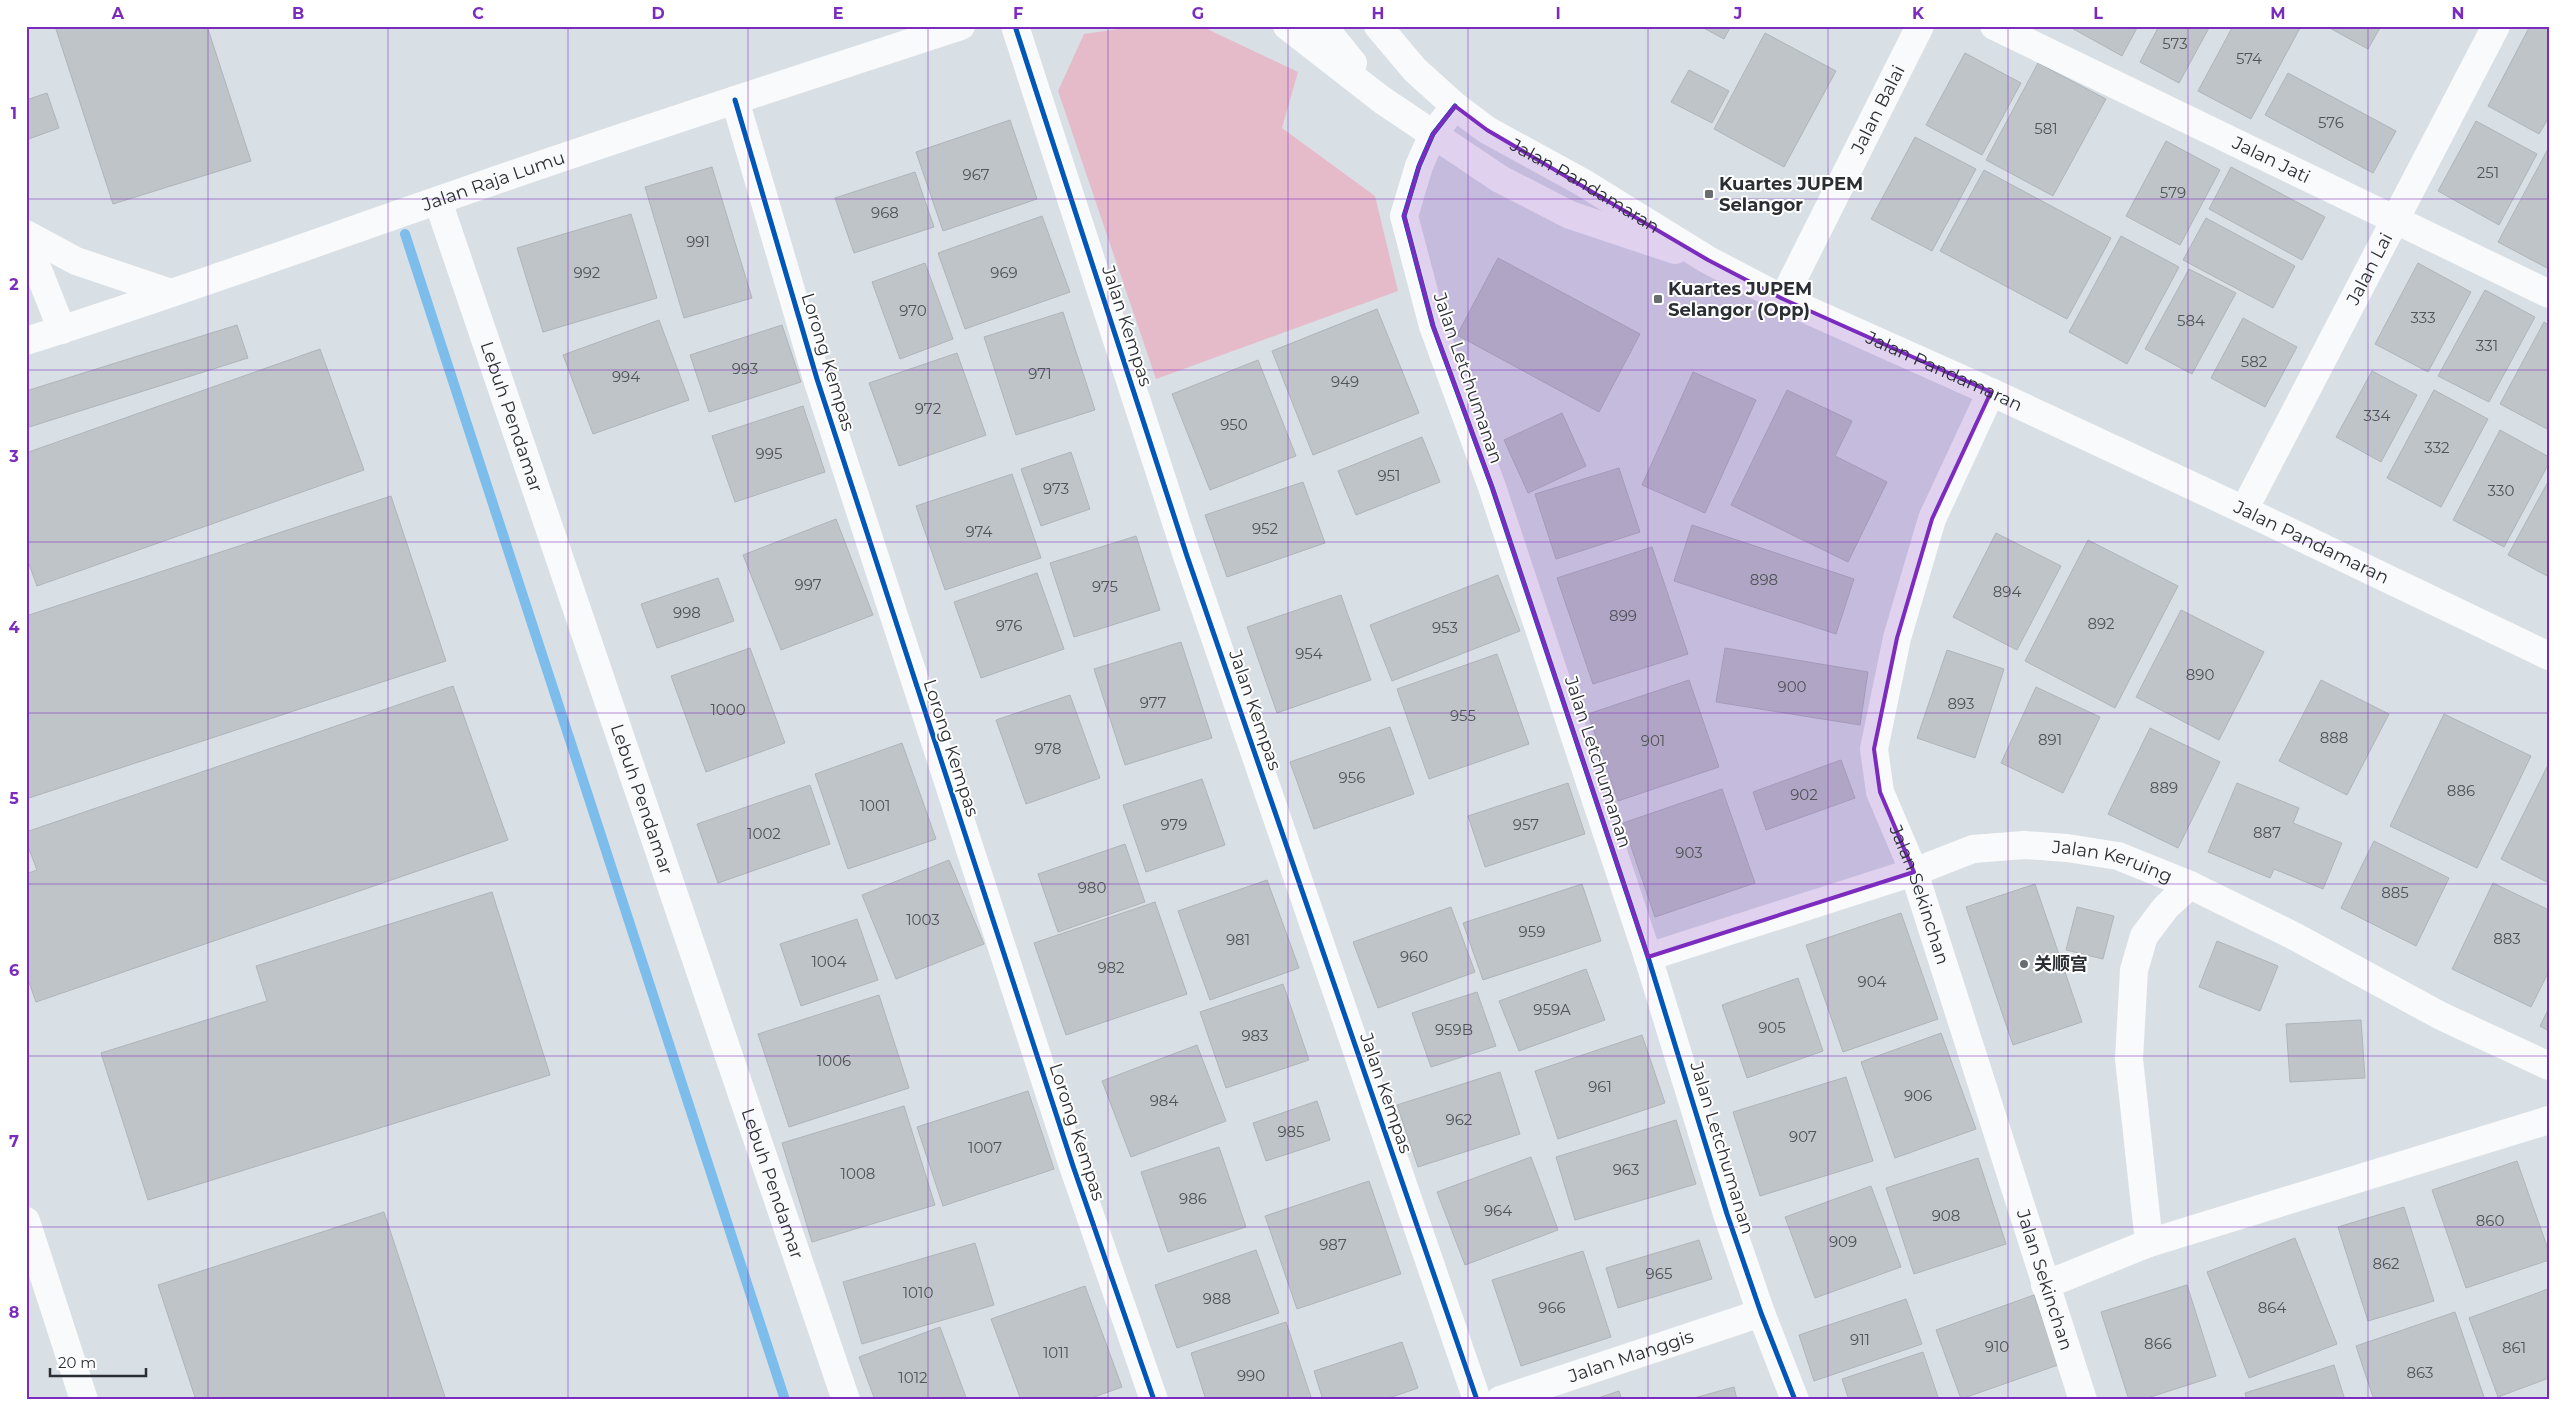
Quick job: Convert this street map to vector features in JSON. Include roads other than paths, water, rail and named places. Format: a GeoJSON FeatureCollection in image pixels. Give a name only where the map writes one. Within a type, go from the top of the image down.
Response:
{"type":"FeatureCollection","features":[{"type":"Feature","properties":{"kind":"street","name":"Jalan Raja Lumu"},"geometry":{"type":"LineString","coordinates":[[26,341],[735,100],[961,26]]}},
{"type":"Feature","properties":{"kind":"street","name":"Jalan Kempas"},"geometry":{"type":"LineString","coordinates":[[1015,26],[1187,556],[1477,1400]]}},
{"type":"Feature","properties":{"kind":"street"},"geometry":{"type":"LineString","coordinates":[[1287,26],[1382,100],[1500,179],[1570,215],[1639,240],[1708,260]]}},
{"type":"Feature","properties":{"kind":"street"},"geometry":{"type":"LineString","coordinates":[[1323,26],[1382,100]]}},
{"type":"Feature","properties":{"kind":"street","name":"Jalan Pandamaran"},"geometry":{"type":"LineString","coordinates":[[1378,26],[1415,70],[1455,106],[1487,130],[1582,182],[1708,260],[1783,299],[1991,392],[2244,510],[2549,656]]}},
{"type":"Feature","properties":{"kind":"street"},"geometry":{"type":"LineString","coordinates":[[1398,26],[1415,70]]}},
{"type":"Feature","properties":{"kind":"street","name":"Jalan Balai"},"geometry":{"type":"LineString","coordinates":[[1783,299],[1920,26]]}},
{"type":"Feature","properties":{"kind":"street","name":"Jalan Jati"},"geometry":{"type":"LineString","coordinates":[[1994,26],[2549,294]]}},
{"type":"Feature","properties":{"kind":"street","name":"Jalan Lai"},"geometry":{"type":"LineString","coordinates":[[2244,510],[2496,26]]}},
{"type":"Feature","properties":{"kind":"street","name":"Lorong Kempas"},"geometry":{"type":"LineString","coordinates":[[735,100],[817,378],[868,537],[1067,1148],[1154,1400]]}},
{"type":"Feature","properties":{"kind":"street","name":"Jalan Letchumanan"},"geometry":{"type":"LineString","coordinates":[[1455,106],[1434,134],[1419,166],[1404,216],[1420,280],[1433,326],[1492,487],[1648,957],[1727,1214],[1761,1313],[1795,1400]]}},
{"type":"Feature","properties":{"kind":"street","name":"Lebuh Pendamar"},"geometry":{"type":"LineString","coordinates":[[438,201],[846,1400]]}},
{"type":"Feature","properties":{"kind":"street"},"geometry":{"type":"LineString","coordinates":[[26,234],[76,261],[171,293]]}},
{"type":"Feature","properties":{"kind":"street"},"geometry":{"type":"LineString","coordinates":[[26,240],[62,330]]}},
{"type":"Feature","properties":{"kind":"street","name":"Jalan Sekinchan"},"geometry":{"type":"LineString","coordinates":[[1991,392],[1932,519],[1897,638],[1874,748],[1880,792],[1914,872],[2044,1285],[2083,1400]]}},
{"type":"Feature","properties":{"kind":"street","name":"Jalan Keruing"},"geometry":{"type":"LineString","coordinates":[[1648,957],[1914,872],[1973,849],[2024,845],[2067,848],[2118,856],[2190,885],[2294,936],[2440,1016],[2549,1066]]}},
{"type":"Feature","properties":{"kind":"street"},"geometry":{"type":"LineString","coordinates":[[2150,1244],[2129,1059],[2134,970],[2144,936],[2166,907],[2190,885]]}},
{"type":"Feature","properties":{"kind":"street"},"geometry":{"type":"LineString","coordinates":[[2044,1285],[2150,1244],[2549,1120]]}},
{"type":"Feature","properties":{"kind":"street"},"geometry":{"type":"LineString","coordinates":[[26,1220],[84,1400]]}},
{"type":"Feature","properties":{"kind":"street","name":"Jalan Manggis"},"geometry":{"type":"LineString","coordinates":[[1500,1400],[1761,1313]]}},
{"type":"Feature","properties":{"kind":"waterway"},"geometry":{"type":"LineString","coordinates":[[405,234],[785,1400]]}},
{"type":"Feature","properties":{"kind":"place","name":"Kuartes JUPEM Selangor"},"geometry":{"type":"Point","coordinates":[1709,194]}},
{"type":"Feature","properties":{"kind":"place","name":"Kuartes JUPEM Selangor (Opp)"},"geometry":{"type":"Point","coordinates":[1658,299]}},
{"type":"Feature","properties":{"kind":"place","name":"关顺宫"},"geometry":{"type":"Point","coordinates":[2024,964]}}]}
